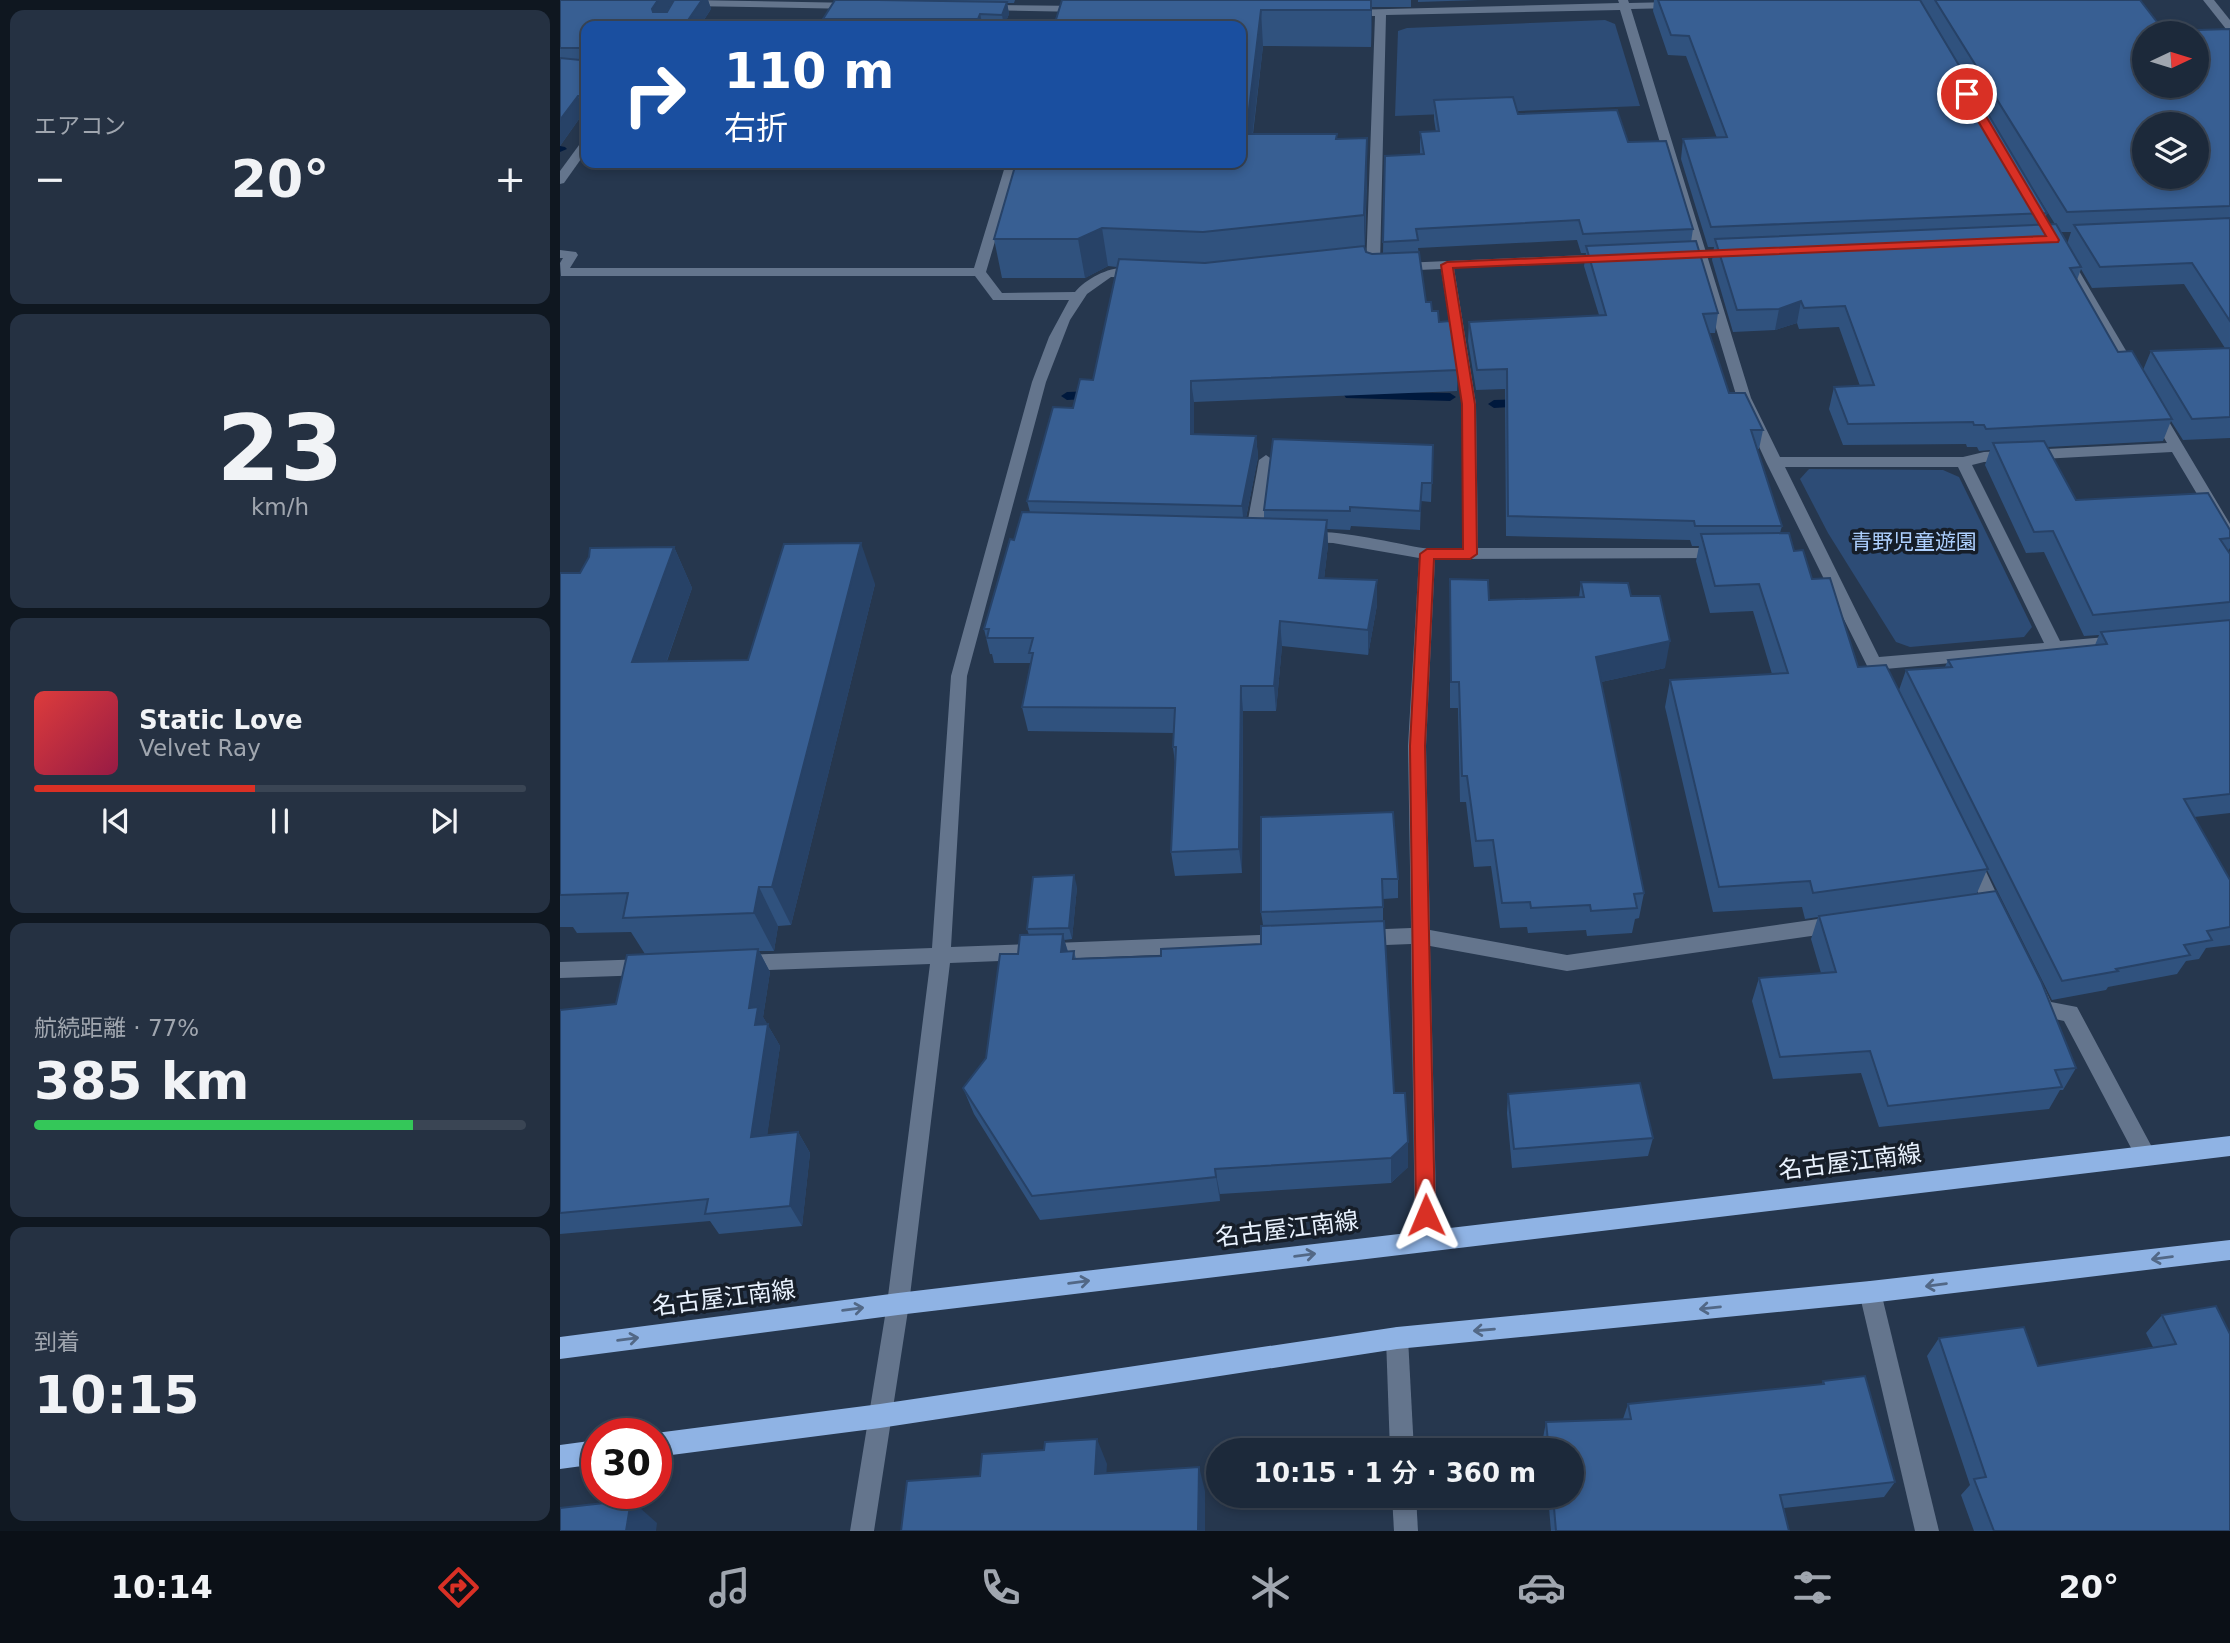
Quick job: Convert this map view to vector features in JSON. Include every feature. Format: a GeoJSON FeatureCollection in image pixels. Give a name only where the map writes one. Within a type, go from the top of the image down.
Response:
{"type":"FeatureCollection","features":[{"type":"Feature","properties":{"kind":"main road","name":"名古屋江南線"},"geometry":{"type":"LineString","coordinates":[[560,1348],[898,1304],[2230,1146]]}},
{"type":"Feature","properties":{"kind":"main road"},"geometry":{"type":"LineString","coordinates":[[672,1442],[880,1416],[1397,1338],[1870,1292],[2230,1250]]}},
{"type":"Feature","properties":{"kind":"main road"},"geometry":{"type":"LineString","coordinates":[[560,1457],[581,1454]]}},
{"type":"Feature","properties":{"kind":"street"},"geometry":{"type":"LineString","coordinates":[[680,0],[678,3],[869,6]]}},
{"type":"Feature","properties":{"kind":"street"},"geometry":{"type":"LineString","coordinates":[[2208,0],[2230,27]]}},
{"type":"Feature","properties":{"kind":"street"},"geometry":{"type":"LineString","coordinates":[[1335,13],[1381,14],[1624,3],[1690,4]]}},
{"type":"Feature","properties":{"kind":"street"},"geometry":{"type":"LineString","coordinates":[[1624,3],[1744,398],[1812,553],[1893,702]]}},
{"type":"Feature","properties":{"kind":"street"},"geometry":{"type":"LineString","coordinates":[[979,8],[1097,9]]}},
{"type":"Feature","properties":{"kind":"street"},"geometry":{"type":"LineString","coordinates":[[1381,14],[1366,260],[1373,268],[1623,258]]}},
{"type":"Feature","properties":{"kind":"street"},"geometry":{"type":"LineString","coordinates":[[560,180],[581,151]]}},
{"type":"Feature","properties":{"kind":"street"},"geometry":{"type":"LineString","coordinates":[[979,272],[1010,168]]}},
{"type":"Feature","properties":{"kind":"street"},"geometry":{"type":"LineString","coordinates":[[2060,251],[2230,537]]}},
{"type":"Feature","properties":{"kind":"street"},"geometry":{"type":"LineString","coordinates":[[560,254],[571,255],[561,272],[979,272]]}},
{"type":"Feature","properties":{"kind":"street"},"geometry":{"type":"LineString","coordinates":[[1447,265],[1469,404],[1470,554]]}},
{"type":"Feature","properties":{"kind":"street"},"geometry":{"type":"LineString","coordinates":[[979,272],[998,297],[1080,296]]}},
{"type":"Feature","properties":{"kind":"street"},"geometry":{"type":"LineString","coordinates":[[862,1531],[898,1304],[941,956],[959,676],[1006,529],[1055,335],[1092,282],[1108,273],[1158,275]]}},
{"type":"Feature","properties":{"kind":"street"},"geometry":{"type":"LineString","coordinates":[[1773,461],[1962,462],[1984,457],[2177,447]]}},
{"type":"Feature","properties":{"kind":"street"},"geometry":{"type":"LineString","coordinates":[[1253,536],[1266,460]]}},
{"type":"Feature","properties":{"kind":"street"},"geometry":{"type":"LineString","coordinates":[[1962,462],[2055,648]]}},
{"type":"Feature","properties":{"kind":"street"},"geometry":{"type":"LineString","coordinates":[[1293,537],[1333,538],[1427,554],[1735,553]]}},
{"type":"Feature","properties":{"kind":"street"},"geometry":{"type":"LineString","coordinates":[[1426,1241],[1418,746],[1427,554]]}},
{"type":"Feature","properties":{"kind":"street"},"geometry":{"type":"LineString","coordinates":[[1874,664],[2136,640]]}},
{"type":"Feature","properties":{"kind":"street"},"geometry":{"type":"LineString","coordinates":[[1967,853],[1985,904],[2004,926]]}},
{"type":"Feature","properties":{"kind":"street"},"geometry":{"type":"LineString","coordinates":[[1338,939],[1420,936],[1567,963],[1855,922]]}},
{"type":"Feature","properties":{"kind":"street"},"geometry":{"type":"LineString","coordinates":[[722,964],[1297,941]]}},
{"type":"Feature","properties":{"kind":"street"},"geometry":{"type":"LineString","coordinates":[[560,970],[668,966]]}},
{"type":"Feature","properties":{"kind":"street"},"geometry":{"type":"LineString","coordinates":[[2027,973],[2045,1009],[2070,1013],[2146,1156]]}},
{"type":"Feature","properties":{"kind":"street"},"geometry":{"type":"LineString","coordinates":[[1870,1292],[1927,1531]]}},
{"type":"Feature","properties":{"kind":"street"},"geometry":{"type":"LineString","coordinates":[[1397,1338],[1401,1438]]}},
{"type":"Feature","properties":{"kind":"street"},"geometry":{"type":"LineString","coordinates":[[1405,1508],[1406,1531]]}},
{"type":"Feature","properties":{"kind":"green space"},"geometry":{"type":"Polygon","coordinates":[[[1605,20],[1615,24],[1640,106],[1395,116],[1398,31],[1407,28],[1605,20]]]}},
{"type":"Feature","properties":{"kind":"green space","name":"青野児童遊園"},"geometry":{"type":"Polygon","coordinates":[[[1809,469],[1943,470],[1959,477],[2032,627],[2024,637],[1910,647],[1896,642],[1828,533],[1800,479],[1809,469]]]}},
{"type":"Feature","properties":{"kind":"shaded area"},"geometry":{"type":"Polygon","coordinates":[[[717,19],[792,21],[716,21],[717,19]]]}},
{"type":"Feature","properties":{"kind":"building"},"geometry":{"type":"Polygon","coordinates":[[[560,0],[658,0],[653,12],[667,12],[674,0],[702,0],[687,21],[581,21],[581,50],[560,48],[560,0]]]}},
{"type":"Feature","properties":{"kind":"building"},"geometry":{"type":"Polygon","coordinates":[[[835,0],[1007,2],[1002,15],[980,14],[978,19],[823,19],[835,0]]]}},
{"type":"Feature","properties":{"kind":"building"},"geometry":{"type":"Polygon","coordinates":[[[1062,0],[1371,0],[1371,10],[1261,10],[1246,134],[1246,21],[1056,21],[1062,0]]]}},
{"type":"Feature","properties":{"kind":"building"},"geometry":{"type":"Polygon","coordinates":[[[1658,0],[1920,0],[2047,213],[1711,227],[1683,139],[1727,137],[1689,36],[1671,35],[1658,0]]]}},
{"type":"Feature","properties":{"kind":"building"},"geometry":{"type":"Polygon","coordinates":[[[1935,0],[2140,0],[2156,21],[2132,21],[2132,98],[2209,98],[2209,30],[2230,29],[2230,206],[2067,212],[1935,0]]]}},
{"type":"Feature","properties":{"kind":"building"},"geometry":{"type":"Polygon","coordinates":[[[581,56],[581,96],[578,96],[560,120],[560,58],[580,60],[581,56]]]}},
{"type":"Feature","properties":{"kind":"building"},"geometry":{"type":"Polygon","coordinates":[[[1513,97],[1518,114],[1617,110],[1628,142],[1666,141],[1693,229],[1583,234],[1579,220],[1416,229],[1418,240],[1383,242],[1385,156],[1424,154],[1420,132],[1439,131],[1434,100],[1513,97]]]}},
{"type":"Feature","properties":{"kind":"building"},"geometry":{"type":"Polygon","coordinates":[[[1246,134],[1337,134],[1336,139],[1367,138],[1364,215],[1203,232],[1102,228],[1078,239],[994,239],[1015,168],[1246,168],[1246,134]]]}},
{"type":"Feature","properties":{"kind":"building"},"geometry":{"type":"Polygon","coordinates":[[[2230,218],[2230,321],[2192,263],[2100,267],[2074,225],[2230,218]]]}},
{"type":"Feature","properties":{"kind":"building"},"geometry":{"type":"Polygon","coordinates":[[[2056,224],[2081,267],[2070,268],[2118,352],[2132,351],[2172,419],[1986,429],[1984,425],[1974,425],[1973,422],[1848,424],[1834,387],[1874,385],[1845,306],[1804,308],[1801,301],[1779,309],[1737,310],[1715,239],[2056,224]]]}},
{"type":"Feature","properties":{"kind":"building"},"geometry":{"type":"Polygon","coordinates":[[[1696,241],[1718,313],[1703,314],[1729,393],[1745,393],[1763,430],[1751,430],[1782,526],[1695,526],[1694,521],[1508,516],[1507,369],[1477,370],[1469,322],[1606,315],[1586,246],[1696,241]]]}},
{"type":"Feature","properties":{"kind":"building"},"geometry":{"type":"Polygon","coordinates":[[[1364,246],[1366,252],[1372,254],[1419,252],[1426,302],[1431,302],[1432,311],[1438,311],[1439,322],[1450,321],[1458,370],[1191,381],[1191,434],[1256,436],[1242,506],[1027,501],[1053,407],[1073,408],[1080,379],[1093,380],[1119,259],[1205,263],[1364,246]]]}},
{"type":"Feature","properties":{"kind":"building"},"geometry":{"type":"Polygon","coordinates":[[[2230,348],[2230,417],[2192,419],[2151,351],[2230,348]]]}},
{"type":"Feature","properties":{"kind":"building"},"geometry":{"type":"Polygon","coordinates":[[[1273,439],[1433,445],[1432,483],[1422,483],[1420,511],[1350,507],[1350,511],[1264,510],[1273,439]]]}},
{"type":"Feature","properties":{"kind":"building"},"geometry":{"type":"Polygon","coordinates":[[[2044,441],[2076,500],[2208,493],[2230,530],[2230,538],[2220,539],[2230,554],[2230,602],[2093,615],[2053,531],[2034,532],[1993,443],[2044,441]]]}},
{"type":"Feature","properties":{"kind":"building"},"geometry":{"type":"Polygon","coordinates":[[[1022,512],[1327,520],[1319,578],[1377,580],[1368,630],[1280,621],[1274,686],[1241,686],[1239,849],[1171,852],[1175,708],[1022,707],[1033,653],[1029,653],[1033,638],[987,638],[989,629],[984,629],[1010,539],[1014,540],[1022,512]]]}},
{"type":"Feature","properties":{"kind":"building"},"geometry":{"type":"Polygon","coordinates":[[[1789,533],[1794,551],[1803,550],[1812,579],[1830,578],[1858,667],[1886,665],[1988,869],[1813,893],[1810,881],[1719,887],[1670,680],[1788,673],[1759,584],[1715,586],[1701,534],[1789,533]]]}},
{"type":"Feature","properties":{"kind":"building"},"geometry":{"type":"Polygon","coordinates":[[[861,543],[772,887],[759,887],[754,913],[623,918],[628,893],[560,895],[560,573],[580,573],[589,557],[590,548],[674,547],[632,662],[748,660],[784,544],[861,543]]]}},
{"type":"Feature","properties":{"kind":"building"},"geometry":{"type":"Polygon","coordinates":[[[1450,579],[1488,580],[1489,600],[1584,597],[1581,582],[1628,583],[1631,596],[1660,596],[1670,641],[1596,657],[1644,893],[1634,894],[1637,908],[1591,911],[1590,905],[1531,908],[1530,902],[1502,903],[1493,840],[1476,841],[1467,776],[1462,776],[1459,682],[1451,682],[1450,579]]]}},
{"type":"Feature","properties":{"kind":"building"},"geometry":{"type":"Polygon","coordinates":[[[2230,620],[2230,794],[2184,799],[2230,880],[2230,927],[2207,931],[2212,940],[2184,945],[2190,955],[2062,981],[1906,670],[1952,667],[1948,660],[2107,644],[2101,632],[2230,620]]]}},
{"type":"Feature","properties":{"kind":"building"},"geometry":{"type":"Polygon","coordinates":[[[1393,812],[1398,879],[1382,879],[1383,907],[1261,912],[1261,817],[1393,812]]]}},
{"type":"Feature","properties":{"kind":"building"},"geometry":{"type":"Polygon","coordinates":[[[1074,875],[1069,928],[1027,929],[1033,877],[1074,875]]]}},
{"type":"Feature","properties":{"kind":"building"},"geometry":{"type":"Polygon","coordinates":[[[1996,891],[2041,981],[2076,1068],[2055,1070],[2062,1087],[1888,1106],[1870,1051],[1780,1057],[1759,978],[1836,972],[1819,916],[1996,891]]]}},
{"type":"Feature","properties":{"kind":"building"},"geometry":{"type":"Polygon","coordinates":[[[1384,921],[1394,1093],[1405,1093],[1408,1142],[1391,1158],[1215,1169],[1216,1177],[1032,1196],[963,1088],[986,1058],[1000,954],[1018,954],[1020,935],[1063,934],[1061,952],[1074,951],[1073,959],[1161,956],[1161,949],[1261,944],[1261,926],[1384,921]]]}},
{"type":"Feature","properties":{"kind":"building"},"geometry":{"type":"Polygon","coordinates":[[[758,949],[749,1008],[758,1007],[755,1025],[768,1024],[751,1137],[798,1132],[790,1206],[705,1214],[708,1199],[560,1213],[560,1010],[616,1004],[627,955],[758,949]]]}},
{"type":"Feature","properties":{"kind":"building"},"geometry":{"type":"Polygon","coordinates":[[[1640,1083],[1653,1138],[1514,1149],[1508,1094],[1640,1083]]]}},
{"type":"Feature","properties":{"kind":"building"},"geometry":{"type":"Polygon","coordinates":[[[2216,1306],[2230,1334],[2230,1531],[1994,1531],[1974,1479],[1986,1477],[1939,1338],[2024,1327],[2038,1366],[2176,1344],[2162,1315],[2216,1306]]]}},
{"type":"Feature","properties":{"kind":"building"},"geometry":{"type":"Polygon","coordinates":[[[1865,1376],[1895,1482],[1780,1495],[1789,1531],[1556,1531],[1554,1508],[1584,1508],[1584,1438],[1548,1438],[1546,1422],[1631,1419],[1628,1404],[1824,1384],[1823,1381],[1865,1376]]]}},
{"type":"Feature","properties":{"kind":"building"},"geometry":{"type":"Polygon","coordinates":[[[1097,1439],[1095,1474],[1199,1467],[1198,1531],[901,1531],[907,1481],[980,1476],[982,1454],[1044,1450],[1045,1442],[1097,1439]]]}},
{"type":"Feature","properties":{"kind":"building"},"geometry":{"type":"Polygon","coordinates":[[[581,1506],[581,1509],[630,1509],[626,1531],[560,1531],[560,1508],[581,1506]]]}},
{"type":"Feature","properties":{"kind":"waterway"},"geometry":{"type":"LineString","coordinates":[[1067,396],[1096,395]]}},
{"type":"Feature","properties":{"kind":"waterway"},"geometry":{"type":"LineString","coordinates":[[1350,395],[1450,397]]}},
{"type":"Feature","properties":{"kind":"waterway"},"geometry":{"type":"LineString","coordinates":[[1494,404],[1524,403]]}},
{"type":"Feature","properties":{"kind":"route"},"geometry":{"type":"LineString","coordinates":[[1426,1215],[1418,746],[1427,554],[1470,554],[1469,404],[1447,265],[2053,240],[1967,94]]}}]}
